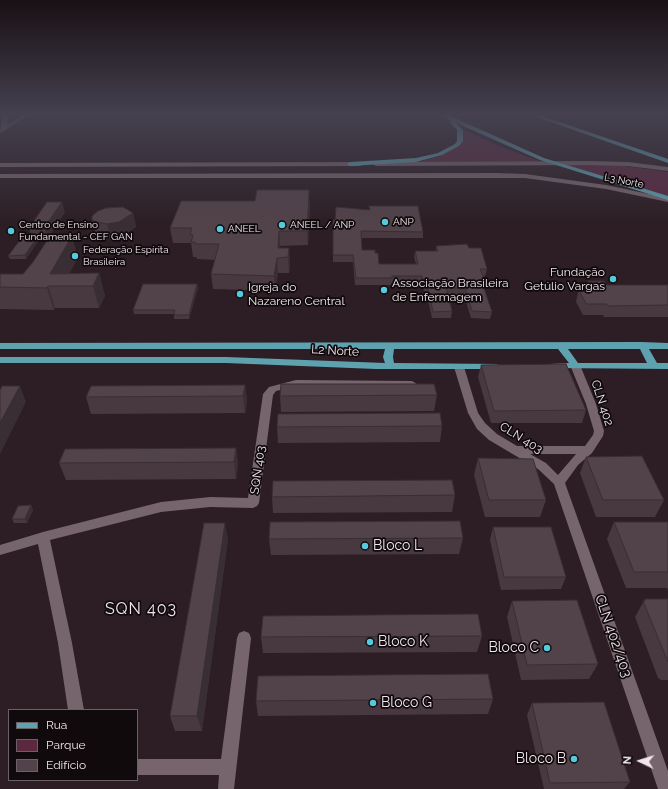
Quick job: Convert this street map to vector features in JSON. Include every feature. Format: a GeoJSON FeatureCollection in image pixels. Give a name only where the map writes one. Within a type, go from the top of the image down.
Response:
{"type":"FeatureCollection","features":[{"type":"Feature","properties":{"kind":"main road"},"geometry":{"type":"LineString","coordinates":[[350,164],[416,160],[447,151]]}},
{"type":"Feature","properties":{"kind":"main road","name":"L3 Norte"},"geometry":{"type":"LineString","coordinates":[[523,151],[542,159],[668,199]]}},
{"type":"Feature","properties":{"kind":"main road"},"geometry":{"type":"LineString","coordinates":[[638,151],[668,161]]}},
{"type":"Feature","properties":{"kind":"main road","name":"L3 Norte"},"geometry":{"type":"LineString","coordinates":[[0,165],[573,162],[628,164],[668,169]]}},
{"type":"Feature","properties":{"kind":"main road"},"geometry":{"type":"LineString","coordinates":[[64,175],[107,174],[118,172],[122,169],[121,167],[104,164]]}},
{"type":"Feature","properties":{"kind":"main road"},"geometry":{"type":"LineString","coordinates":[[309,174],[332,171],[332,164]]}},
{"type":"Feature","properties":{"kind":"main road"},"geometry":{"type":"LineString","coordinates":[[139,175],[132,174],[131,171],[136,168],[192,165]]}},
{"type":"Feature","properties":{"kind":"main road","name":"L3 Norte"},"geometry":{"type":"LineString","coordinates":[[0,176],[309,174],[525,176],[606,187],[668,199]]}},
{"type":"Feature","properties":{"kind":"main road"},"geometry":{"type":"LineString","coordinates":[[642,345],[649,355],[653,366]]}},
{"type":"Feature","properties":{"kind":"main road","name":"L2 Norte"},"geometry":{"type":"LineString","coordinates":[[0,346],[668,346]]}},
{"type":"Feature","properties":{"kind":"main road"},"geometry":{"type":"LineString","coordinates":[[390,346],[388,357],[390,366]]}},
{"type":"Feature","properties":{"kind":"main road"},"geometry":{"type":"LineString","coordinates":[[561,346],[575,365]]}},
{"type":"Feature","properties":{"kind":"main road","name":"L2 Norte"},"geometry":{"type":"LineString","coordinates":[[0,360],[226,360],[390,366],[506,366]]}},
{"type":"Feature","properties":{"kind":"main road","name":"CLN 402"},"geometry":{"type":"LineString","coordinates":[[559,482],[574,462],[588,450],[598,436],[599,431],[591,404],[575,365]]}},
{"type":"Feature","properties":{"kind":"main road","name":"CLN 403"},"geometry":{"type":"LineString","coordinates":[[459,366],[473,413],[481,426],[493,437],[542,466],[559,482]]}},
{"type":"Feature","properties":{"kind":"main road"},"geometry":{"type":"LineString","coordinates":[[544,366],[668,366]]}},
{"type":"Feature","properties":{"kind":"main road","name":"SQN 403"},"geometry":{"type":"LineString","coordinates":[[0,550],[43,537],[161,507],[210,502],[253,503],[268,394],[273,388],[296,383],[412,384]]}},
{"type":"Feature","properties":{"kind":"main road"},"geometry":{"type":"LineString","coordinates":[[514,450],[588,450]]}},
{"type":"Feature","properties":{"kind":"main road","name":"CLN 402/403"},"geometry":{"type":"LineString","coordinates":[[559,482],[666,789]]}},
{"type":"Feature","properties":{"kind":"main road"},"geometry":{"type":"LineString","coordinates":[[43,537],[65,643],[76,709]]}},
{"type":"Feature","properties":{"kind":"main road"},"geometry":{"type":"LineString","coordinates":[[226,789],[227,767],[244,638]]}},
{"type":"Feature","properties":{"kind":"main road"},"geometry":{"type":"LineString","coordinates":[[138,767],[227,767]]}},
{"type":"Feature","properties":{"kind":"green space"},"geometry":{"type":"Polygon","coordinates":[[[450,151],[512,151],[539,161],[419,162],[440,156],[450,151]]]}},
{"type":"Feature","properties":{"kind":"green space"},"geometry":{"type":"Polygon","coordinates":[[[563,165],[618,165],[668,172],[668,197],[563,165]]]}},
{"type":"Feature","properties":{"kind":"building"},"geometry":{"type":"Polygon","coordinates":[[[257,190],[309,190],[307,231],[279,231],[278,248],[289,248],[288,257],[277,258],[274,276],[211,274],[219,244],[195,244],[195,242],[191,242],[193,236],[190,234],[192,228],[170,228],[181,201],[255,201],[257,190]]]}},
{"type":"Feature","properties":{"kind":"building"},"geometry":{"type":"Polygon","coordinates":[[[47,202],[62,202],[44,228],[29,228],[47,202]]]}},
{"type":"Feature","properties":{"kind":"building"},"geometry":{"type":"Polygon","coordinates":[[[369,206],[418,206],[423,232],[361,231],[362,250],[375,250],[375,253],[378,253],[379,264],[418,264],[415,251],[438,251],[436,246],[467,244],[469,248],[481,248],[487,269],[480,269],[486,283],[483,285],[492,312],[472,311],[465,288],[446,288],[452,311],[433,312],[427,284],[424,284],[422,276],[356,278],[353,255],[333,255],[333,220],[335,220],[336,207],[370,210],[369,206]]]}},
{"type":"Feature","properties":{"kind":"building"},"geometry":{"type":"Polygon","coordinates":[[[123,207],[133,213],[119,222],[107,224],[92,220],[92,216],[98,211],[106,208],[123,207]]]}},
{"type":"Feature","properties":{"kind":"building"},"geometry":{"type":"Polygon","coordinates":[[[23,236],[38,236],[25,255],[8,256],[23,236]]]}},
{"type":"Feature","properties":{"kind":"building"},"geometry":{"type":"Polygon","coordinates":[[[50,236],[72,236],[50,274],[99,273],[93,286],[48,286],[47,288],[0,287],[0,274],[23,274],[33,262],[50,236]]]}},
{"type":"Feature","properties":{"kind":"building"},"geometry":{"type":"Polygon","coordinates":[[[588,281],[604,281],[607,285],[668,285],[668,305],[608,306],[607,304],[586,304],[579,290],[583,290],[580,285],[591,285],[588,281]]]}},
{"type":"Feature","properties":{"kind":"building"},"geometry":{"type":"Polygon","coordinates":[[[143,284],[197,284],[189,315],[174,315],[175,310],[133,310],[143,284]]]}},
{"type":"Feature","properties":{"kind":"building"},"geometry":{"type":"Polygon","coordinates":[[[566,364],[586,410],[494,411],[481,365],[566,364]]]}},
{"type":"Feature","properties":{"kind":"building"},"geometry":{"type":"Polygon","coordinates":[[[281,384],[434,384],[437,395],[280,396],[281,384]]]}},
{"type":"Feature","properties":{"kind":"building"},"geometry":{"type":"Polygon","coordinates":[[[245,385],[243,396],[86,397],[91,386],[245,385]]]}},
{"type":"Feature","properties":{"kind":"building"},"geometry":{"type":"Polygon","coordinates":[[[2,386],[20,386],[0,423],[0,390],[2,386]]]}},
{"type":"Feature","properties":{"kind":"building"},"geometry":{"type":"Polygon","coordinates":[[[440,413],[442,426],[277,427],[278,414],[440,413]]]}},
{"type":"Feature","properties":{"kind":"building"},"geometry":{"type":"Polygon","coordinates":[[[236,448],[234,462],[59,463],[65,449],[236,448]]]}},
{"type":"Feature","properties":{"kind":"building"},"geometry":{"type":"Polygon","coordinates":[[[642,456],[664,500],[603,500],[586,457],[642,456]]]}},
{"type":"Feature","properties":{"kind":"building"},"geometry":{"type":"Polygon","coordinates":[[[478,458],[533,459],[546,500],[489,500],[478,458]]]}},
{"type":"Feature","properties":{"kind":"building"},"geometry":{"type":"Polygon","coordinates":[[[452,480],[455,495],[272,497],[273,481],[452,480]]]}},
{"type":"Feature","properties":{"kind":"building"},"geometry":{"type":"Polygon","coordinates":[[[31,505],[25,519],[12,519],[18,506],[31,505]]]}},
{"type":"Feature","properties":{"kind":"building"},"geometry":{"type":"Polygon","coordinates":[[[460,521],[463,538],[269,539],[270,522],[460,521]]]}},
{"type":"Feature","properties":{"kind":"building"},"geometry":{"type":"Polygon","coordinates":[[[614,522],[668,522],[668,572],[634,572],[614,522]]]}},
{"type":"Feature","properties":{"kind":"building"},"geometry":{"type":"Polygon","coordinates":[[[204,523],[225,523],[197,716],[170,716],[204,523]]]}},
{"type":"Feature","properties":{"kind":"building"},"geometry":{"type":"Polygon","coordinates":[[[493,527],[551,527],[566,577],[504,577],[493,527]]]}},
{"type":"Feature","properties":{"kind":"building"},"geometry":{"type":"Polygon","coordinates":[[[645,599],[668,599],[668,662],[643,601],[645,601],[645,599]]]}},
{"type":"Feature","properties":{"kind":"building","name":"Bloco C"},"geometry":{"type":"Polygon","coordinates":[[[577,600],[598,664],[527,665],[512,601],[577,600]]]}},
{"type":"Feature","properties":{"kind":"building"},"geometry":{"type":"Polygon","coordinates":[[[478,614],[482,636],[261,637],[263,616],[478,614]]]}},
{"type":"Feature","properties":{"kind":"building"},"geometry":{"type":"Polygon","coordinates":[[[488,674],[493,699],[256,701],[258,676],[488,674]]]}},
{"type":"Feature","properties":{"kind":"building","name":"Bloco B"},"geometry":{"type":"Polygon","coordinates":[[[604,702],[630,782],[550,783],[532,703],[604,702]]]}},
{"type":"Feature","properties":{"kind":"place","name":"ANP"},"geometry":{"type":"Point","coordinates":[385,222]}},
{"type":"Feature","properties":{"kind":"place","name":"ANEEL / ANP"},"geometry":{"type":"Point","coordinates":[282,225]}},
{"type":"Feature","properties":{"kind":"place","name":"ANEEL"},"geometry":{"type":"Point","coordinates":[220,229]}},
{"type":"Feature","properties":{"kind":"place","name":"Centro de Ensino Fundamental - CEF GAN"},"geometry":{"type":"Point","coordinates":[11,231]}},
{"type":"Feature","properties":{"kind":"place","name":"Federação Espírita Brasileira"},"geometry":{"type":"Point","coordinates":[75,256]}},
{"type":"Feature","properties":{"kind":"place","name":"Fundação Getúlio Vargas"},"geometry":{"type":"Point","coordinates":[613,279]}},
{"type":"Feature","properties":{"kind":"place","name":"Associação Brasileira de Enfermagem"},"geometry":{"type":"Point","coordinates":[384,290]}},
{"type":"Feature","properties":{"kind":"place","name":"Igreja do Nazareno Central"},"geometry":{"type":"Point","coordinates":[240,294]}},
{"type":"Feature","properties":{"kind":"place","name":"Bloco L"},"geometry":{"type":"Point","coordinates":[365,546]}},
{"type":"Feature","properties":{"kind":"place","name":"Bloco K"},"geometry":{"type":"Point","coordinates":[370,642]}},
{"type":"Feature","properties":{"kind":"place","name":"Bloco C"},"geometry":{"type":"Point","coordinates":[547,648]}},
{"type":"Feature","properties":{"kind":"place","name":"Bloco G"},"geometry":{"type":"Point","coordinates":[373,703]}},
{"type":"Feature","properties":{"kind":"place","name":"Bloco B"},"geometry":{"type":"Point","coordinates":[574,759]}},
{"type":"Feature","properties":{"kind":"district","name":"SQN 403"},"geometry":{"type":"Point","coordinates":[141,609]}}]}
